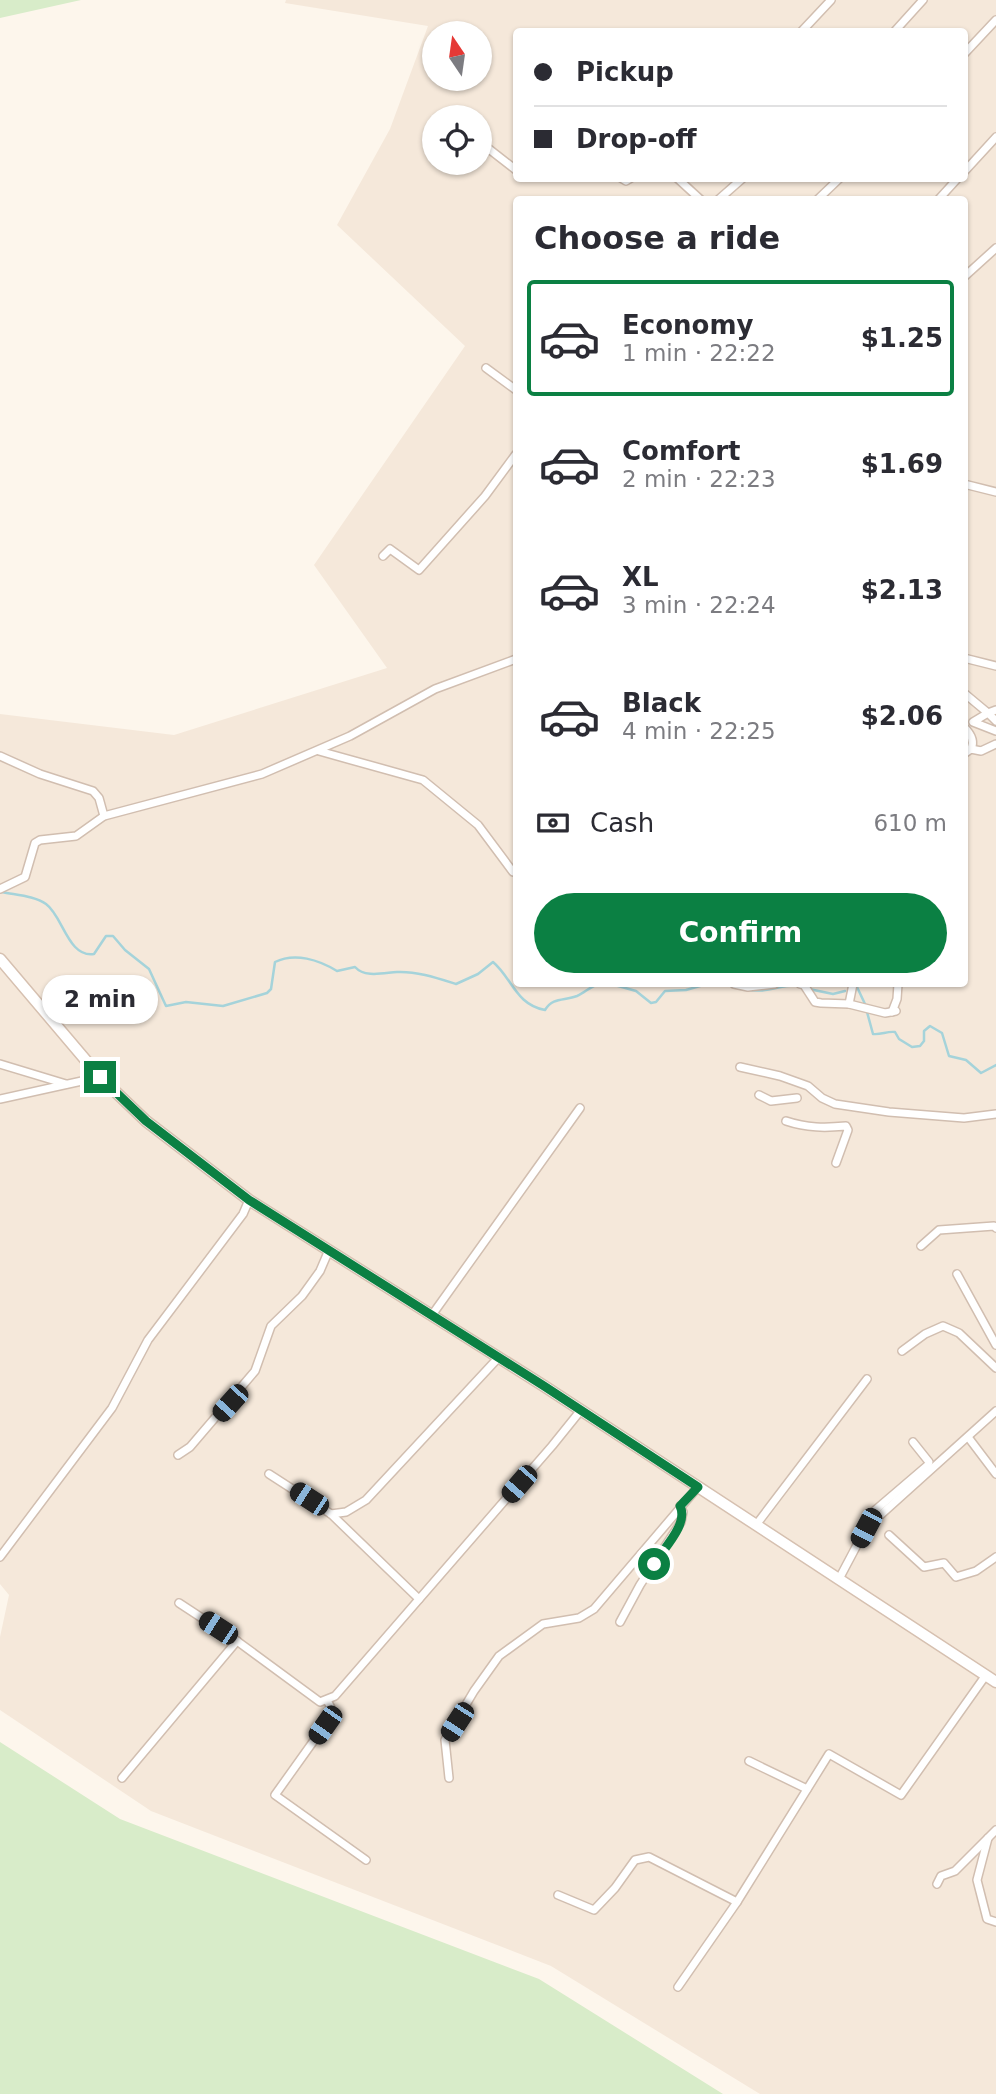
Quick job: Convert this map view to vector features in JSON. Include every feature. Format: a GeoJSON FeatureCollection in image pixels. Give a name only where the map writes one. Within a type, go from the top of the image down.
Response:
{"type":"FeatureCollection","features":[{"type":"Feature","properties":{"kind":"main road"},"geometry":{"type":"LineString","coordinates":[[0,959],[100,1077],[146,1121],[249,1200],[499,1357],[996,1682]]}},
{"type":"Feature","properties":{"kind":"street"},"geometry":{"type":"LineString","coordinates":[[805,28],[831,0]]}},
{"type":"Feature","properties":{"kind":"street"},"geometry":{"type":"LineString","coordinates":[[898,28],[923,0]]}},
{"type":"Feature","properties":{"kind":"street"},"geometry":{"type":"LineString","coordinates":[[968,50],[996,20]]}},
{"type":"Feature","properties":{"kind":"street"},"geometry":{"type":"LineString","coordinates":[[968,168],[996,137]]}},
{"type":"Feature","properties":{"kind":"street"},"geometry":{"type":"LineString","coordinates":[[492,151],[513,168]]}},
{"type":"Feature","properties":{"kind":"street"},"geometry":{"type":"LineString","coordinates":[[681,182],[697,196]]}},
{"type":"Feature","properties":{"kind":"street"},"geometry":{"type":"LineString","coordinates":[[723,196],[738,182]]}},
{"type":"Feature","properties":{"kind":"street"},"geometry":{"type":"LineString","coordinates":[[821,196],[836,182]]}},
{"type":"Feature","properties":{"kind":"street"},"geometry":{"type":"LineString","coordinates":[[942,196],[954,182]]}},
{"type":"Feature","properties":{"kind":"street"},"geometry":{"type":"LineString","coordinates":[[968,273],[996,248]]}},
{"type":"Feature","properties":{"kind":"street"},"geometry":{"type":"LineString","coordinates":[[486,368],[513,388]]}},
{"type":"Feature","properties":{"kind":"street"},"geometry":{"type":"LineString","coordinates":[[383,556],[390,549],[419,570],[484,498],[513,458]]}},
{"type":"Feature","properties":{"kind":"street"},"geometry":{"type":"LineString","coordinates":[[968,485],[996,492]]}},
{"type":"Feature","properties":{"kind":"street"},"geometry":{"type":"LineString","coordinates":[[968,659],[996,666]]}},
{"type":"Feature","properties":{"kind":"street"},"geometry":{"type":"LineString","coordinates":[[0,889],[25,877],[36,843],[40,840],[76,836],[104,816],[262,774],[350,736],[435,690],[513,660]]}},
{"type":"Feature","properties":{"kind":"street"},"geometry":{"type":"LineString","coordinates":[[968,696],[992,712],[996,721]]}},
{"type":"Feature","properties":{"kind":"street"},"geometry":{"type":"LineString","coordinates":[[968,724],[992,712]]}},
{"type":"Feature","properties":{"kind":"street"},"geometry":{"type":"LineString","coordinates":[[968,724],[996,731]]}},
{"type":"Feature","properties":{"kind":"street"},"geometry":{"type":"LineString","coordinates":[[968,727],[973,745],[968,751]]}},
{"type":"Feature","properties":{"kind":"street"},"geometry":{"type":"LineString","coordinates":[[968,751],[981,751],[996,744]]}},
{"type":"Feature","properties":{"kind":"street"},"geometry":{"type":"LineString","coordinates":[[318,751],[423,780],[478,825],[513,872]]}},
{"type":"Feature","properties":{"kind":"street"},"geometry":{"type":"LineString","coordinates":[[0,756],[40,774],[93,791],[99,798],[104,816]]}},
{"type":"Feature","properties":{"kind":"street"},"geometry":{"type":"LineString","coordinates":[[805,987],[815,1002],[849,1004],[885,1013],[894,1011],[898,987]]}},
{"type":"Feature","properties":{"kind":"street"},"geometry":{"type":"LineString","coordinates":[[849,1004],[852,987]]}},
{"type":"Feature","properties":{"kind":"street"},"geometry":{"type":"LineString","coordinates":[[0,1064],[67,1084]]}},
{"type":"Feature","properties":{"kind":"street"},"geometry":{"type":"LineString","coordinates":[[740,1067],[808,1086],[822,1098],[835,1104],[889,1112],[964,1118],[996,1114]]}},
{"type":"Feature","properties":{"kind":"street"},"geometry":{"type":"LineString","coordinates":[[0,1099],[100,1077]]}},
{"type":"Feature","properties":{"kind":"street"},"geometry":{"type":"LineString","coordinates":[[759,1095],[771,1101],[797,1098]]}},
{"type":"Feature","properties":{"kind":"street"},"geometry":{"type":"LineString","coordinates":[[432,1315],[580,1108]]}},
{"type":"Feature","properties":{"kind":"street"},"geometry":{"type":"LineString","coordinates":[[786,1121],[823,1128],[846,1126],[848,1130],[836,1163]]}},
{"type":"Feature","properties":{"kind":"street"},"geometry":{"type":"LineString","coordinates":[[0,1557],[112,1408],[148,1340],[243,1214],[249,1200]]}},
{"type":"Feature","properties":{"kind":"street"},"geometry":{"type":"LineString","coordinates":[[921,1246],[939,1230],[996,1228]]}},
{"type":"Feature","properties":{"kind":"street"},"geometry":{"type":"LineString","coordinates":[[178,1455],[190,1447],[255,1371],[271,1326],[302,1296],[320,1271],[329,1250]]}},
{"type":"Feature","properties":{"kind":"street"},"geometry":{"type":"LineString","coordinates":[[957,1274],[996,1345]]}},
{"type":"Feature","properties":{"kind":"street"},"geometry":{"type":"LineString","coordinates":[[902,1351],[925,1334],[943,1326],[959,1333],[996,1368]]}},
{"type":"Feature","properties":{"kind":"street"},"geometry":{"type":"LineString","coordinates":[[331,1514],[346,1512],[366,1500],[499,1357]]}},
{"type":"Feature","properties":{"kind":"street"},"geometry":{"type":"LineString","coordinates":[[757,1525],[867,1379]]}},
{"type":"Feature","properties":{"kind":"street"},"geometry":{"type":"LineString","coordinates":[[178,1603],[237,1641],[320,1702],[327,1700],[335,1696],[581,1410]]}},
{"type":"Feature","properties":{"kind":"street"},"geometry":{"type":"LineString","coordinates":[[839,1579],[866,1528],[996,1411]]}},
{"type":"Feature","properties":{"kind":"street"},"geometry":{"type":"LineString","coordinates":[[968,1437],[996,1474]]}},
{"type":"Feature","properties":{"kind":"street"},"geometry":{"type":"LineString","coordinates":[[875,1520],[873,1512],[928,1465],[929,1462],[913,1442]]}},
{"type":"Feature","properties":{"kind":"street"},"geometry":{"type":"LineString","coordinates":[[269,1474],[331,1514],[419,1599]]}},
{"type":"Feature","properties":{"kind":"street"},"geometry":{"type":"LineString","coordinates":[[449,1778],[445,1740],[474,1691],[499,1656],[543,1624],[579,1618],[594,1609],[698,1487]]}},
{"type":"Feature","properties":{"kind":"street"},"geometry":{"type":"LineString","coordinates":[[620,1622],[640,1585],[681,1522],[683,1513],[680,1506]]}},
{"type":"Feature","properties":{"kind":"street"},"geometry":{"type":"LineString","coordinates":[[889,1535],[924,1567],[944,1563],[956,1577],[976,1570],[996,1557]]}},
{"type":"Feature","properties":{"kind":"street"},"geometry":{"type":"LineString","coordinates":[[122,1778],[237,1641]]}},
{"type":"Feature","properties":{"kind":"street"},"geometry":{"type":"LineString","coordinates":[[678,1987],[737,1902],[829,1754],[901,1795],[985,1675]]}},
{"type":"Feature","properties":{"kind":"street"},"geometry":{"type":"LineString","coordinates":[[327,1700],[331,1708],[325,1725],[275,1795],[366,1860]]}},
{"type":"Feature","properties":{"kind":"street"},"geometry":{"type":"LineString","coordinates":[[749,1760],[807,1789]]}},
{"type":"Feature","properties":{"kind":"street"},"geometry":{"type":"LineString","coordinates":[[937,1884],[941,1876],[955,1871],[996,1830]]}},
{"type":"Feature","properties":{"kind":"street"},"geometry":{"type":"LineString","coordinates":[[988,1838],[977,1880],[987,1919],[996,1922]]}},
{"type":"Feature","properties":{"kind":"street"},"geometry":{"type":"LineString","coordinates":[[558,1895],[594,1910],[615,1888],[635,1860],[649,1857],[737,1902]]}},
{"type":"Feature","properties":{"kind":"shaded area"},"geometry":{"type":"Polygon","coordinates":[[[286,0],[996,0],[996,2094],[760,2094],[551,1966],[151,1811],[0,1710],[0,1637],[9,1595],[0,1584],[0,714],[174,735],[387,668],[314,565],[465,346],[337,225],[390,129],[422,42],[422,91],[492,91],[492,21],[422,21],[422,25],[285,3],[286,0]]]}},
{"type":"Feature","properties":{"kind":"green space"},"geometry":{"type":"Polygon","coordinates":[[[0,0],[81,0],[0,18],[0,0]]]}},
{"type":"Feature","properties":{"kind":"green space"},"geometry":{"type":"Polygon","coordinates":[[[0,1742],[120,1819],[539,1979],[723,2094],[0,2094],[0,1742]]]}},
{"type":"Feature","properties":{"kind":"waterway"},"geometry":{"type":"LineString","coordinates":[[2,892],[42,901],[52,910],[72,943],[85,953],[94,954],[106,936],[113,936],[125,950],[149,969],[166,1006],[186,1002],[223,1006],[267,993],[271,989],[275,962],[291,958],[315,961],[337,971],[355,967],[369,974],[412,973],[456,984],[478,974],[493,962],[513,986]]}},
{"type":"Feature","properties":{"kind":"waterway"},"geometry":{"type":"LineString","coordinates":[[514,987],[527,1003],[545,1010],[555,1001],[577,996],[593,987]]}},
{"type":"Feature","properties":{"kind":"waterway"},"geometry":{"type":"LineString","coordinates":[[622,987],[636,991],[651,1003],[656,1002],[665,991],[696,987]]}},
{"type":"Feature","properties":{"kind":"waterway"},"geometry":{"type":"LineString","coordinates":[[746,989],[781,987]]}},
{"type":"Feature","properties":{"kind":"waterway"},"geometry":{"type":"LineString","coordinates":[[857,987],[865,1004]]}},
{"type":"Feature","properties":{"kind":"waterway"},"geometry":{"type":"LineString","coordinates":[[809,989],[833,994],[845,991]]}},
{"type":"Feature","properties":{"kind":"waterway"},"geometry":{"type":"LineString","coordinates":[[867,1012],[873,1034],[895,1032],[899,1039],[912,1047],[920,1046],[924,1041],[924,1031],[930,1026],[942,1033],[949,1056],[966,1060],[981,1073],[996,1065]]}},
{"type":"Feature","properties":{"kind":"route"},"geometry":{"type":"LineString","coordinates":[[100,1077],[146,1121],[249,1200],[544,1386],[698,1487],[680,1506],[683,1513],[681,1522],[654,1564]]}}]}
